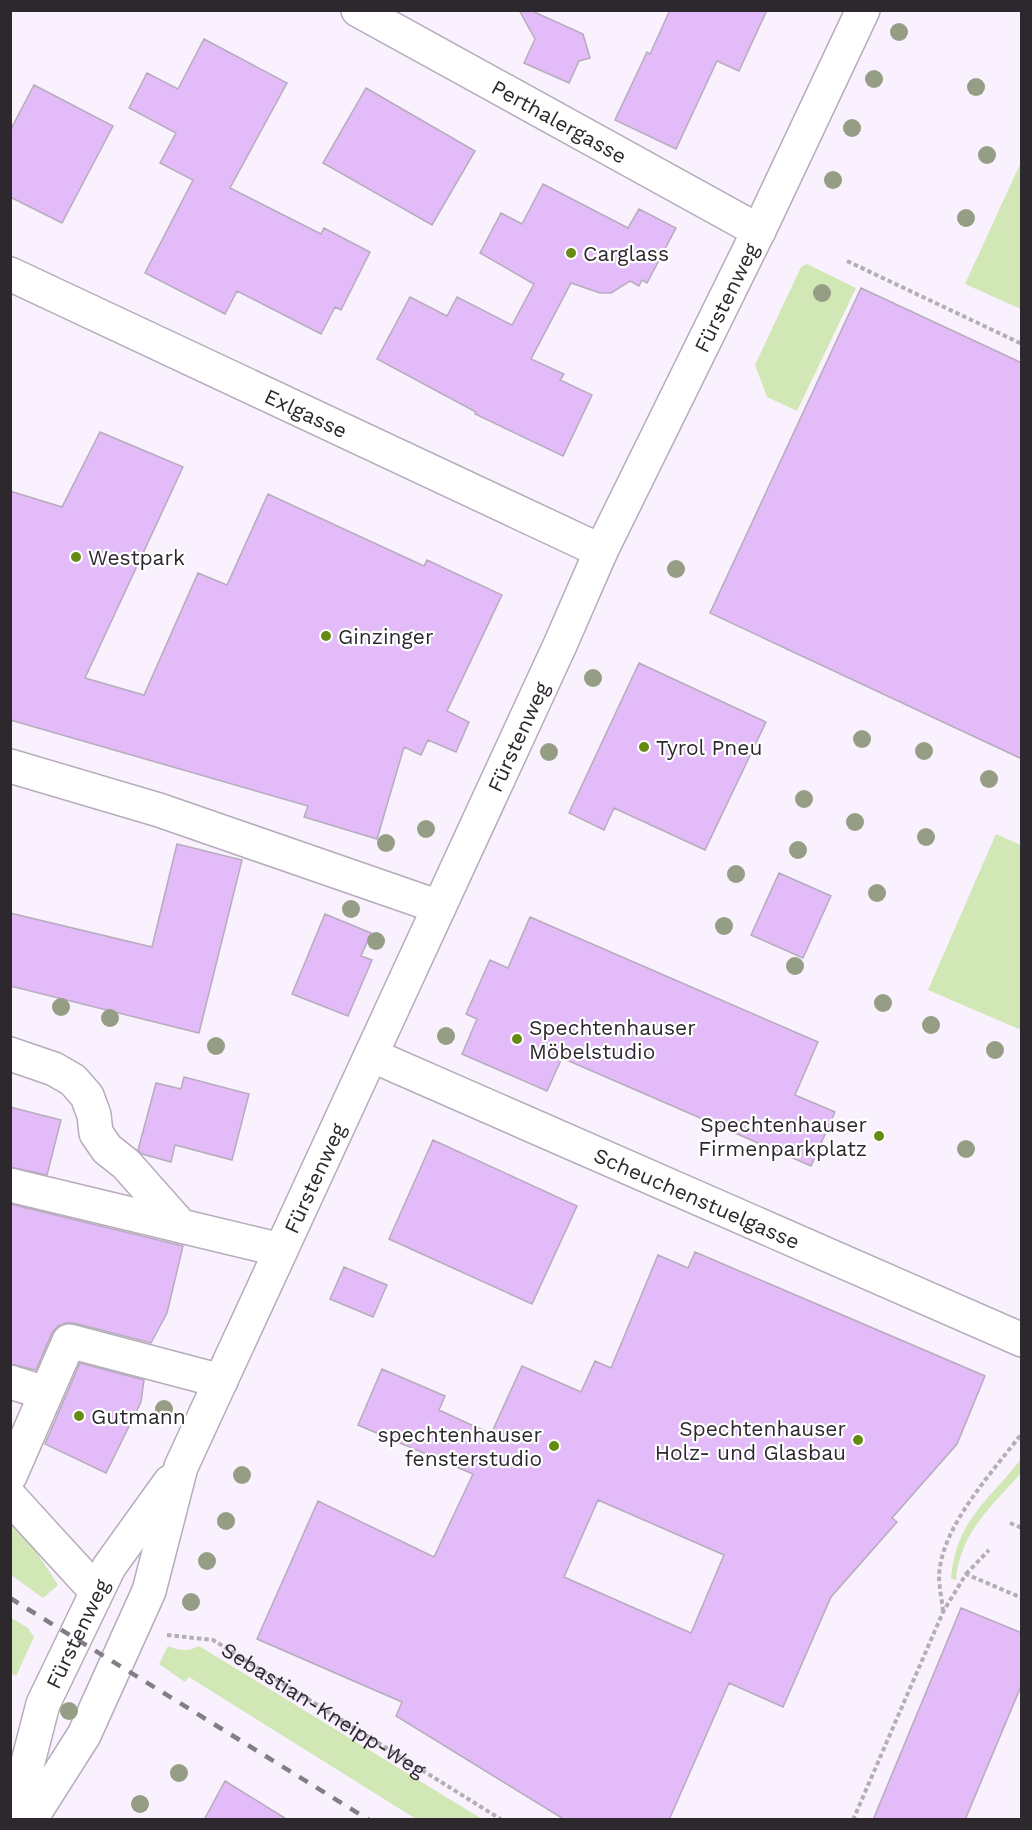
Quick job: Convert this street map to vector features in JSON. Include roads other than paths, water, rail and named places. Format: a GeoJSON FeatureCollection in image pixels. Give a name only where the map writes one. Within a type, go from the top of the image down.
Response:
{"type":"FeatureCollection","features":[{"type":"Feature","properties":{"kind":"street","name":"Perthalergasse"},"geometry":{"type":"LineString","coordinates":[[358,10],[759,231]]}},
{"type":"Feature","properties":{"kind":"street","name":"Fürstenweg"},"geometry":{"type":"LineString","coordinates":[[13,1820],[43,1704],[96,1591],[109,1567],[181,1467],[560,645],[601,551],[759,231],[863,10]]}},
{"type":"Feature","properties":{"kind":"street","name":"Exlgasse"},"geometry":{"type":"LineString","coordinates":[[10,274],[601,551]]}},
{"type":"Feature","properties":{"kind":"street"},"geometry":{"type":"LineString","coordinates":[[10,766],[159,810],[439,907]]}},
{"type":"Feature","properties":{"kind":"street"},"geometry":{"type":"LineString","coordinates":[[10,1054],[54,1070],[73,1080],[87,1096],[94,1115],[96,1133],[107,1149],[126,1164],[181,1226]]}},
{"type":"Feature","properties":{"kind":"street","name":"Scheuchenstuelgasse"},"geometry":{"type":"LineString","coordinates":[[371,1055],[1022,1340]]}},
{"type":"Feature","properties":{"kind":"street"},"geometry":{"type":"LineString","coordinates":[[10,1185],[281,1250]]}},
{"type":"Feature","properties":{"kind":"street"},"geometry":{"type":"LineString","coordinates":[[10,1476],[69,1341],[221,1381]]}},
{"type":"Feature","properties":{"kind":"street"},"geometry":{"type":"LineString","coordinates":[[10,1382],[46,1393]]}},
{"type":"Feature","properties":{"kind":"street","name":"Fürstenweg"},"geometry":{"type":"LineString","coordinates":[[30,1820],[84,1735],[150,1591],[181,1467]]}},
{"type":"Feature","properties":{"kind":"street"},"geometry":{"type":"LineString","coordinates":[[10,1497],[96,1591]]}},
{"type":"Feature","properties":{"kind":"railway"},"geometry":{"type":"LineString","coordinates":[[10,1598],[369,1820]]}},
{"type":"Feature","properties":{"kind":"place","name":"Carglass"},"geometry":{"type":"Point","coordinates":[571,253]}},
{"type":"Feature","properties":{"kind":"place","name":"Westpark"},"geometry":{"type":"Point","coordinates":[76,557]}},
{"type":"Feature","properties":{"kind":"place","name":"Ginzinger"},"geometry":{"type":"Point","coordinates":[326,636]}},
{"type":"Feature","properties":{"kind":"place","name":"Tyrol Pneu"},"geometry":{"type":"Point","coordinates":[644,747]}},
{"type":"Feature","properties":{"kind":"place","name":"Spechtenhauser Möbelstudio"},"geometry":{"type":"Point","coordinates":[517,1039]}},
{"type":"Feature","properties":{"kind":"place","name":"Spechtenhauser Firmenparkplatz"},"geometry":{"type":"Point","coordinates":[879,1136]}},
{"type":"Feature","properties":{"kind":"place","name":"Gutmann"},"geometry":{"type":"Point","coordinates":[79,1416]}},
{"type":"Feature","properties":{"kind":"place","name":"Spechtenhauser Holz- und Glasbau"},"geometry":{"type":"Point","coordinates":[858,1440]}},
{"type":"Feature","properties":{"kind":"place","name":"spechtenhauser fensterstudio"},"geometry":{"type":"Point","coordinates":[554,1446]}}]}
